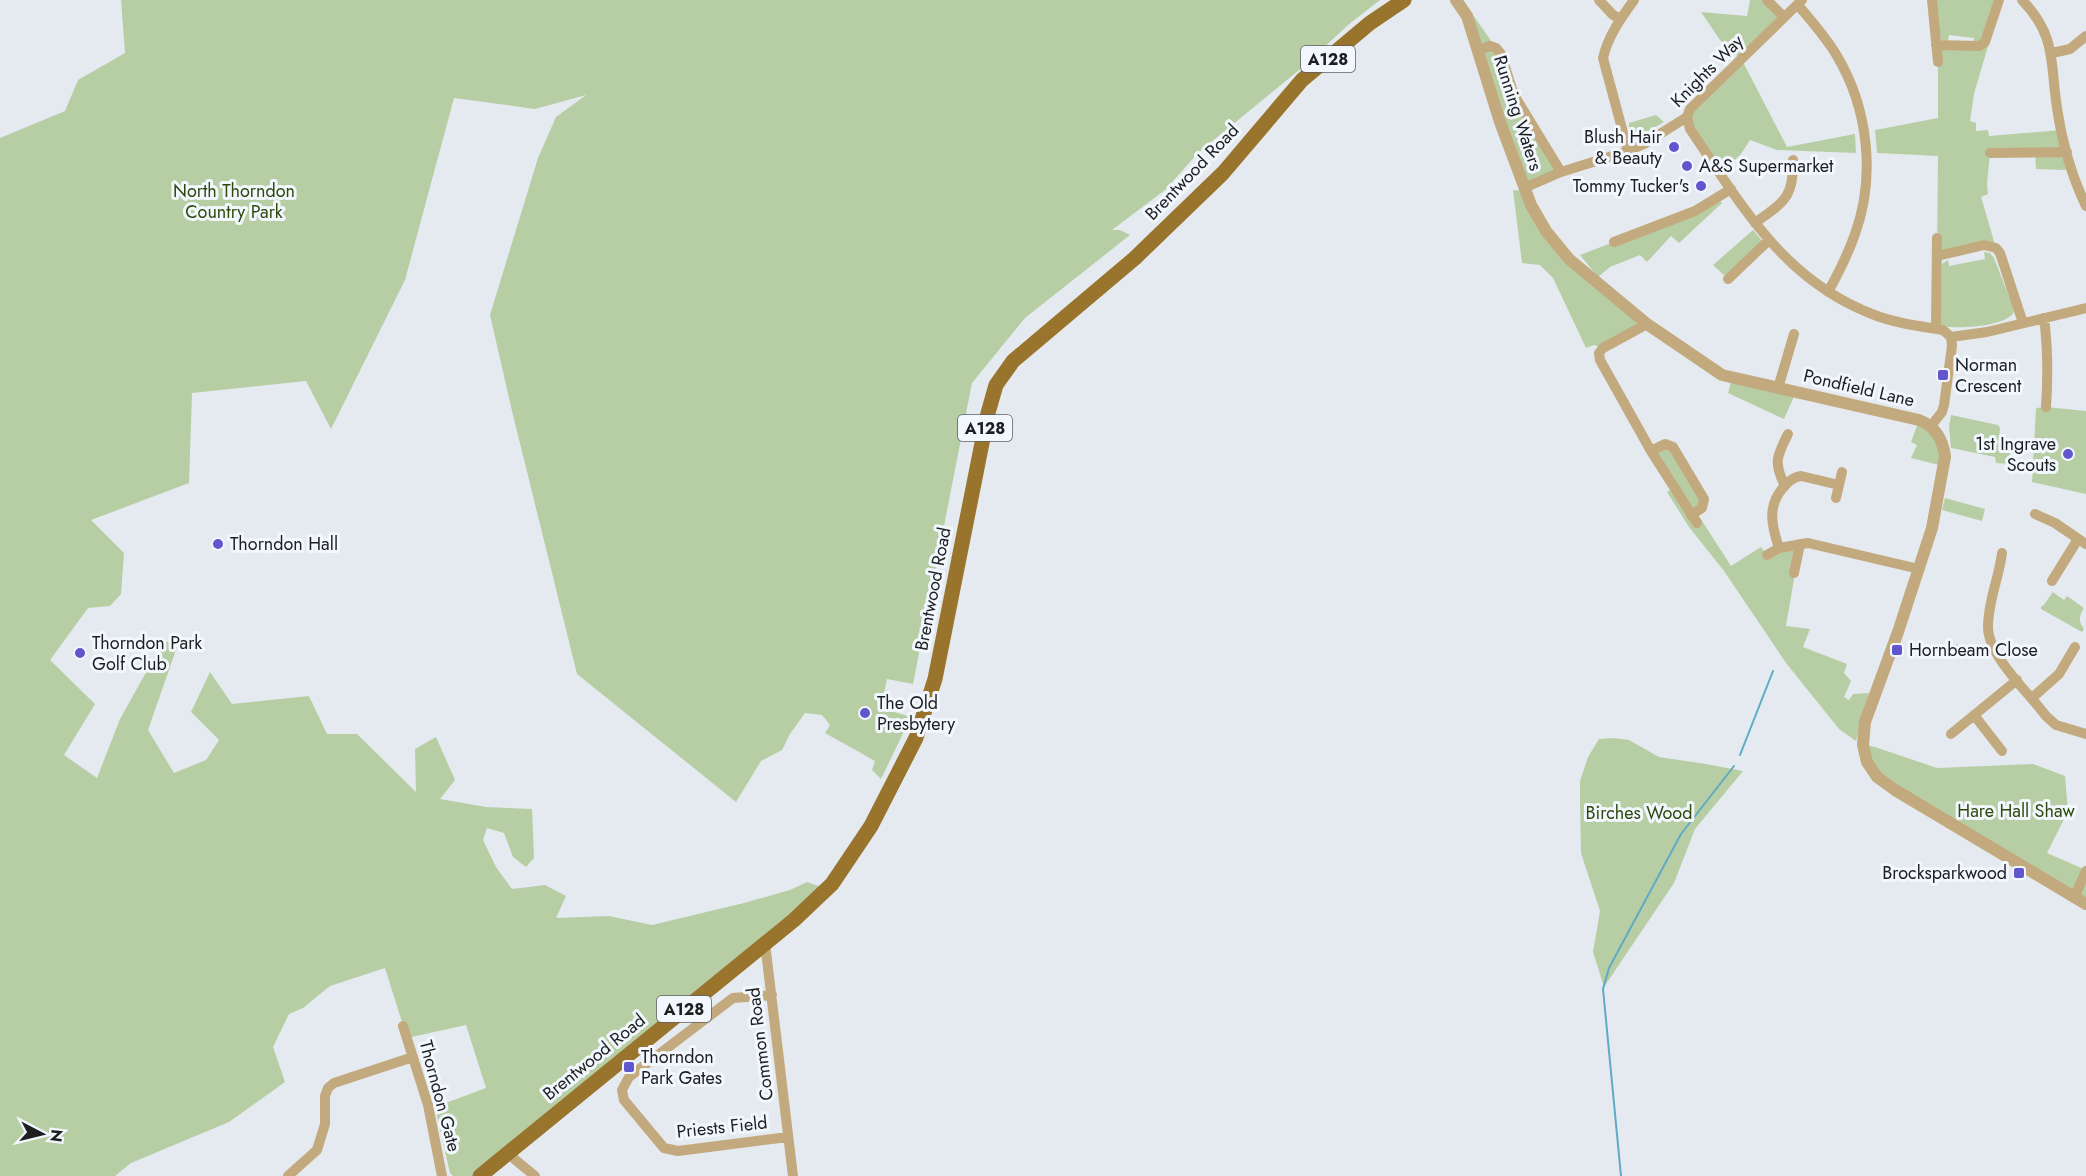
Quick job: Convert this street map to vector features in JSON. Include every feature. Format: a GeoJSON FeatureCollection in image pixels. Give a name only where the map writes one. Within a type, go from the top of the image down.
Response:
{"type":"FeatureCollection","features":[{"type":"Feature","properties":{"kind":"main road","name":"Brentwood Road"},"geometry":{"type":"LineString","coordinates":[[480,1176],[506,1152],[794,920],[832,884],[871,826],[916,738],[935,679],[988,413],[996,385],[1013,361],[1135,258],[1223,173],[1302,80],[1370,23],[1404,0]]}},
{"type":"Feature","properties":{"kind":"street","name":"Running Waters"},"geometry":{"type":"LineString","coordinates":[[1456,0],[1467,16],[1500,122],[1524,188]]}},
{"type":"Feature","properties":{"kind":"street"},"geometry":{"type":"LineString","coordinates":[[1599,0],[1613,15],[1621,19]]}},
{"type":"Feature","properties":{"kind":"street"},"geometry":{"type":"LineString","coordinates":[[1628,151],[1603,58],[1606,46],[1634,0]]}},
{"type":"Feature","properties":{"kind":"street"},"geometry":{"type":"LineString","coordinates":[[1767,0],[1784,17]]}},
{"type":"Feature","properties":{"kind":"street"},"geometry":{"type":"LineString","coordinates":[[1932,0],[1938,62]]}},
{"type":"Feature","properties":{"kind":"street"},"geometry":{"type":"LineString","coordinates":[[1936,45],[1979,46],[1985,42],[1999,0]]}},
{"type":"Feature","properties":{"kind":"street"},"geometry":{"type":"LineString","coordinates":[[2022,0],[2042,26],[2052,53],[2057,108],[2073,176],[2086,206]]}},
{"type":"Feature","properties":{"kind":"street"},"geometry":{"type":"LineString","coordinates":[[1800,2],[1845,70],[1865,132],[1866,177],[1856,233],[1828,292]]}},
{"type":"Feature","properties":{"kind":"street","name":"Knights Way"},"geometry":{"type":"LineString","coordinates":[[1524,188],[1561,172],[1628,151],[1687,117],[1690,109],[1800,2]]}},
{"type":"Feature","properties":{"kind":"street"},"geometry":{"type":"LineString","coordinates":[[2052,53],[2070,49],[2086,36]]}},
{"type":"Feature","properties":{"kind":"street","name":"Running Waters"},"geometry":{"type":"LineString","coordinates":[[1479,50],[1490,46],[1496,48],[1501,54],[1514,95],[1561,172]]}},
{"type":"Feature","properties":{"kind":"street"},"geometry":{"type":"LineString","coordinates":[[1687,117],[1690,129],[1755,224],[1768,241],[1803,274],[1828,292],[1873,315],[1943,330],[1951,338],[1952,346],[1944,405],[1942,412],[1931,426]]}},
{"type":"Feature","properties":{"kind":"street"},"geometry":{"type":"LineString","coordinates":[[1990,153],[2067,152]]}},
{"type":"Feature","properties":{"kind":"street"},"geometry":{"type":"LineString","coordinates":[[1755,224],[1786,199],[1791,190],[1793,160]]}},
{"type":"Feature","properties":{"kind":"street","name":"Pondfield Lane"},"geometry":{"type":"LineString","coordinates":[[1524,188],[1546,231],[1569,259],[1647,324],[1722,375],[1919,420],[1931,426],[1941,439],[1945,457],[1932,528],[1898,632],[1865,722],[1863,745],[1867,762],[1877,777],[1895,790],[2074,898]]}},
{"type":"Feature","properties":{"kind":"street"},"geometry":{"type":"LineString","coordinates":[[1614,242],[1695,211],[1731,189]]}},
{"type":"Feature","properties":{"kind":"street"},"geometry":{"type":"LineString","coordinates":[[1936,329],[1937,238]]}},
{"type":"Feature","properties":{"kind":"street"},"geometry":{"type":"LineString","coordinates":[[1728,279],[1768,241]]}},
{"type":"Feature","properties":{"kind":"street"},"geometry":{"type":"LineString","coordinates":[[1937,256],[1984,245],[1996,248],[2000,253],[2023,322]]}},
{"type":"Feature","properties":{"kind":"street"},"geometry":{"type":"LineString","coordinates":[[1951,338],[1987,332],[2086,308]]}},
{"type":"Feature","properties":{"kind":"street"},"geometry":{"type":"LineString","coordinates":[[2044,318],[2047,351],[2046,407]]}},
{"type":"Feature","properties":{"kind":"street"},"geometry":{"type":"LineString","coordinates":[[1647,324],[1599,349],[1600,360],[1652,451],[1694,519],[1702,508],[1704,499],[1672,447],[1665,444],[1652,451]]}},
{"type":"Feature","properties":{"kind":"street"},"geometry":{"type":"LineString","coordinates":[[1778,388],[1794,334]]}},
{"type":"Feature","properties":{"kind":"street"},"geometry":{"type":"LineString","coordinates":[[1785,486],[1776,463],[1778,453],[1788,434]]}},
{"type":"Feature","properties":{"kind":"street"},"geometry":{"type":"LineString","coordinates":[[1836,498],[1842,472]]}},
{"type":"Feature","properties":{"kind":"street"},"geometry":{"type":"LineString","coordinates":[[1779,548],[1772,511],[1773,503],[1785,486],[1795,476],[1839,485]]}},
{"type":"Feature","properties":{"kind":"street"},"geometry":{"type":"LineString","coordinates":[[2035,514],[2055,523],[2082,541],[2052,581]]}},
{"type":"Feature","properties":{"kind":"street"},"geometry":{"type":"LineString","coordinates":[[1794,573],[1800,544]]}},
{"type":"Feature","properties":{"kind":"street"},"geometry":{"type":"LineString","coordinates":[[1767,555],[1779,548],[1800,544],[1815,545],[1919,569]]}},
{"type":"Feature","properties":{"kind":"street"},"geometry":{"type":"LineString","coordinates":[[2001,553],[2000,567],[1992,591],[1988,627],[1993,647],[2046,716],[2056,725],[2086,734]]}},
{"type":"Feature","properties":{"kind":"street"},"geometry":{"type":"LineString","coordinates":[[1954,649],[1969,653],[1993,647]]}},
{"type":"Feature","properties":{"kind":"street"},"geometry":{"type":"LineString","coordinates":[[2032,698],[2059,674],[2075,647]]}},
{"type":"Feature","properties":{"kind":"street"},"geometry":{"type":"LineString","coordinates":[[1952,734],[2017,680]]}},
{"type":"Feature","properties":{"kind":"street"},"geometry":{"type":"LineString","coordinates":[[1974,715],[2001,751]]}},
{"type":"Feature","properties":{"kind":"street"},"geometry":{"type":"LineString","coordinates":[[2086,871],[2074,898],[2086,904]]}},
{"type":"Feature","properties":{"kind":"street","name":"Common Road"},"geometry":{"type":"LineString","coordinates":[[765,943],[793,1176]]}},
{"type":"Feature","properties":{"kind":"street","name":"Priests Field"},"geometry":{"type":"LineString","coordinates":[[772,995],[733,998],[628,1077],[622,1090],[624,1100],[664,1148],[678,1151],[788,1137]]}},
{"type":"Feature","properties":{"kind":"street","name":"Thorndon Gate"},"geometry":{"type":"LineString","coordinates":[[403,1026],[428,1105],[443,1174]]}},
{"type":"Feature","properties":{"kind":"street"},"geometry":{"type":"LineString","coordinates":[[288,1176],[317,1150],[325,1124],[325,1096],[328,1088],[334,1083],[414,1057]]}},
{"type":"Feature","properties":{"kind":"street"},"geometry":{"type":"LineString","coordinates":[[506,1152],[535,1176]]}},
{"type":"Feature","properties":{"kind":"green space","name":"North Thorndon Country Park"},"geometry":{"type":"Polygon","coordinates":[[[121,0],[1380,0],[1198,153],[1165,190],[1112,230],[1120,230],[1130,235],[1025,318],[972,383],[913,684],[887,679],[881,708],[911,717],[881,779],[872,770],[875,761],[825,733],[830,725],[822,715],[805,713],[782,750],[761,761],[736,802],[577,674],[490,315],[538,158],[556,117],[586,95],[535,109],[454,98],[405,280],[331,429],[306,381],[192,393],[189,483],[91,520],[124,553],[121,594],[110,606],[88,608],[50,660],[95,704],[64,755],[97,778],[120,719],[164,640],[177,647],[148,730],[174,773],[206,760],[219,740],[191,712],[210,672],[232,704],[309,696],[327,734],[357,734],[416,792],[415,749],[436,737],[455,780],[440,799],[486,807],[532,809],[534,858],[526,867],[513,857],[504,833],[487,828],[483,840],[496,867],[512,889],[545,885],[566,896],[556,918],[609,916],[652,925],[744,903],[790,890],[807,882],[827,889],[480,1176],[453,1176],[450,1173],[435,1107],[486,1088],[466,1025],[407,1038],[385,968],[330,986],[303,1008],[289,1014],[273,1047],[285,1082],[229,1122],[131,1163],[115,1176],[0,1176],[0,138],[65,111],[78,80],[125,53],[121,0]]]}},
{"type":"Feature","properties":{"kind":"green space"},"geometry":{"type":"Polygon","coordinates":[[[1750,0],[1767,0],[1784,17],[1742,60],[1720,40],[1701,12],[1747,16],[1750,0]]]}},
{"type":"Feature","properties":{"kind":"green space"},"geometry":{"type":"Polygon","coordinates":[[[1935,0],[1996,0],[1984,38],[1973,45],[1974,38],[1949,35],[1948,41],[1941,40],[1935,0]]]}},
{"type":"Feature","properties":{"kind":"green space"},"geometry":{"type":"Polygon","coordinates":[[[1471,12],[1496,48],[1507,73],[1561,172],[1524,188],[1471,12]]]}},
{"type":"Feature","properties":{"kind":"green space"},"geometry":{"type":"Polygon","coordinates":[[[1988,46],[1974,94],[1970,121],[1976,123],[1976,131],[1988,130],[1989,136],[2061,130],[2069,165],[2065,170],[2036,169],[2035,152],[1990,153],[1988,194],[1981,197],[1996,248],[1937,256],[1938,156],[1877,153],[1875,130],[1938,118],[1938,62],[1942,50],[1988,46]]]}},
{"type":"Feature","properties":{"kind":"green space"},"geometry":{"type":"Polygon","coordinates":[[[1742,60],[1787,147],[1855,134],[1856,153],[1777,150],[1750,140],[1741,154],[1721,174],[1690,129],[1690,109],[1742,60]]]}},
{"type":"Feature","properties":{"kind":"green space"},"geometry":{"type":"Polygon","coordinates":[[[1656,115],[1664,122],[1638,137],[1629,132],[1629,123],[1656,115]]]}},
{"type":"Feature","properties":{"kind":"green space"},"geometry":{"type":"Polygon","coordinates":[[[1513,190],[1524,191],[1546,231],[1647,324],[1603,348],[1594,345],[1586,348],[1553,278],[1540,265],[1522,263],[1513,190]]]}},
{"type":"Feature","properties":{"kind":"green space"},"geometry":{"type":"Polygon","coordinates":[[[1718,198],[1722,203],[1679,243],[1671,236],[1647,262],[1640,255],[1610,267],[1598,277],[1580,255],[1695,211],[1718,198]]]}},
{"type":"Feature","properties":{"kind":"green space"},"geometry":{"type":"Polygon","coordinates":[[[1753,230],[1765,244],[1728,279],[1713,265],[1753,230]]]}},
{"type":"Feature","properties":{"kind":"green space"},"geometry":{"type":"Polygon","coordinates":[[[1984,252],[1990,253],[1994,258],[2014,309],[2013,314],[1990,324],[1969,327],[1942,326],[1940,323],[1942,264],[1948,260],[1949,266],[1985,259],[1984,252]]]}},
{"type":"Feature","properties":{"kind":"green space"},"geometry":{"type":"Polygon","coordinates":[[[1732,378],[1796,392],[1784,419],[1728,393],[1732,378]]]}},
{"type":"Feature","properties":{"kind":"green space"},"geometry":{"type":"Polygon","coordinates":[[[2036,408],[2086,411],[2086,494],[2032,482],[2036,408]]]}},
{"type":"Feature","properties":{"kind":"green space"},"geometry":{"type":"Polygon","coordinates":[[[1951,415],[1998,425],[2000,428],[1998,451],[2010,453],[2009,464],[1996,463],[1995,457],[1951,448],[1949,426],[1951,415]]]}},
{"type":"Feature","properties":{"kind":"green space"},"geometry":{"type":"Polygon","coordinates":[[[1919,420],[1931,426],[1943,466],[1911,458],[1917,445],[1911,442],[1919,420]]]}},
{"type":"Feature","properties":{"kind":"green space"},"geometry":{"type":"Polygon","coordinates":[[[1665,444],[1704,499],[1697,513],[1731,566],[1761,547],[1767,555],[1800,544],[1786,626],[1810,629],[1803,647],[1847,664],[1844,673],[1851,681],[1844,697],[1849,700],[1853,694],[1869,693],[1856,741],[1839,729],[1786,663],[1724,571],[1689,527],[1667,492],[1673,488],[1651,451],[1665,444]]]}},
{"type":"Feature","properties":{"kind":"green space"},"geometry":{"type":"Polygon","coordinates":[[[1945,498],[1985,509],[1982,521],[1942,510],[1945,498]]]}},
{"type":"Feature","properties":{"kind":"green space"},"geometry":{"type":"Polygon","coordinates":[[[2053,592],[2064,600],[2067,596],[2084,608],[2080,618],[2084,629],[2082,632],[2041,609],[2053,592]]]}},
{"type":"Feature","properties":{"kind":"green space","name":"Birches Wood"},"geometry":{"type":"Polygon","coordinates":[[[1599,739],[1629,740],[1659,757],[1743,771],[1695,829],[1674,883],[1604,987],[1593,952],[1600,911],[1581,853],[1580,781],[1588,757],[1599,739]]]}},
{"type":"Feature","properties":{"kind":"green space","name":"Hare Hall Shaw"},"geometry":{"type":"Polygon","coordinates":[[[1863,745],[1937,768],[2033,764],[2065,776],[2068,811],[2047,853],[2086,870],[2086,904],[1877,777],[1863,745]]]}},
{"type":"Feature","properties":{"kind":"waterway"},"geometry":{"type":"LineString","coordinates":[[1740,755],[1773,671]]}},
{"type":"Feature","properties":{"kind":"waterway"},"geometry":{"type":"LineString","coordinates":[[1621,1176],[1603,989],[1609,968],[1681,834],[1734,766]]}},
{"type":"Feature","properties":{"kind":"place","name":"Blush Hair & Beauty"},"geometry":{"type":"Point","coordinates":[1674,147]}},
{"type":"Feature","properties":{"kind":"place","name":"A&S Supermarket"},"geometry":{"type":"Point","coordinates":[1687,166]}},
{"type":"Feature","properties":{"kind":"place","name":"Tommy Tucker's"},"geometry":{"type":"Point","coordinates":[1701,186]}},
{"type":"Feature","properties":{"kind":"place","name":"Norman Crescent"},"geometry":{"type":"Point","coordinates":[1943,375]}},
{"type":"Feature","properties":{"kind":"place","name":"1st Ingrave Scouts"},"geometry":{"type":"Point","coordinates":[2068,454]}},
{"type":"Feature","properties":{"kind":"place","name":"Thorndon Hall"},"geometry":{"type":"Point","coordinates":[218,544]}},
{"type":"Feature","properties":{"kind":"place","name":"Hornbeam Close"},"geometry":{"type":"Point","coordinates":[1897,650]}},
{"type":"Feature","properties":{"kind":"place","name":"Thorndon Park Golf Club"},"geometry":{"type":"Point","coordinates":[80,653]}},
{"type":"Feature","properties":{"kind":"place","name":"The Old Presbytery"},"geometry":{"type":"Point","coordinates":[865,713]}},
{"type":"Feature","properties":{"kind":"place","name":"Brocksparkwood"},"geometry":{"type":"Point","coordinates":[2019,873]}},
{"type":"Feature","properties":{"kind":"place","name":"Thorndon Park Gates"},"geometry":{"type":"Point","coordinates":[629,1067]}}]}
